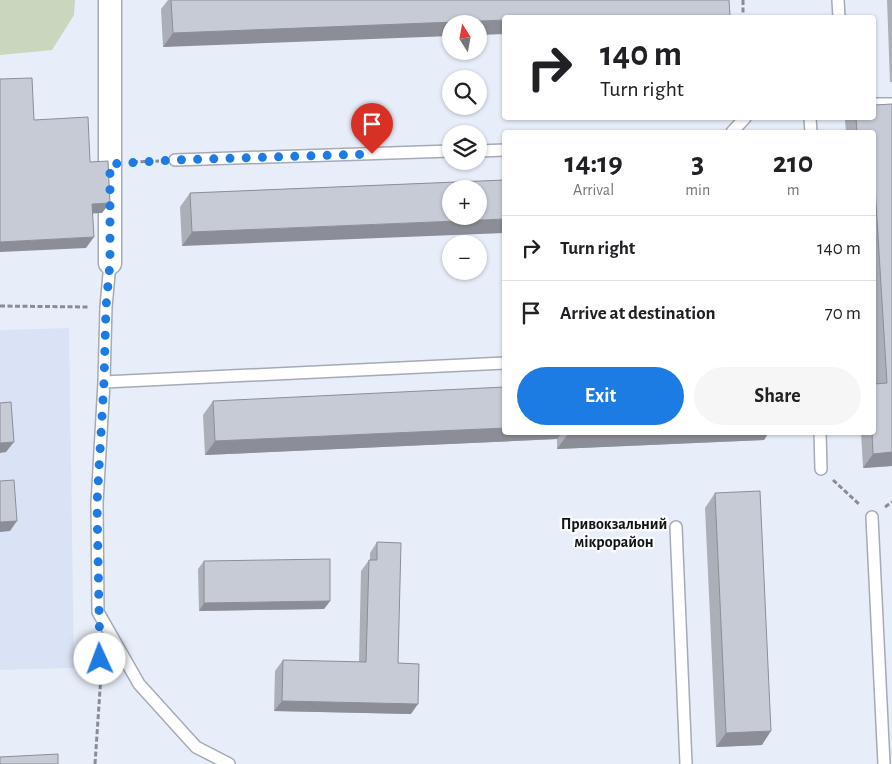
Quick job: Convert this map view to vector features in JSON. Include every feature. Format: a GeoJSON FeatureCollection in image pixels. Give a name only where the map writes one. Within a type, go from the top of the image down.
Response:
{"type":"FeatureCollection","features":[{"type":"Feature","properties":{"kind":"street"},"geometry":{"type":"LineString","coordinates":[[110,0],[110,263]]}},
{"type":"Feature","properties":{"kind":"lane"},"geometry":{"type":"LineString","coordinates":[[838,0],[839,15]]}},
{"type":"Feature","properties":{"kind":"lane"},"geometry":{"type":"LineString","coordinates":[[876,104],[892,104]]}},
{"type":"Feature","properties":{"kind":"lane"},"geometry":{"type":"LineString","coordinates":[[734,130],[743,120]]}},
{"type":"Feature","properties":{"kind":"lane"},"geometry":{"type":"LineString","coordinates":[[487,151],[502,150]]}},
{"type":"Feature","properties":{"kind":"lane"},"geometry":{"type":"LineString","coordinates":[[175,160],[442,152]]}},
{"type":"Feature","properties":{"kind":"lane"},"geometry":{"type":"LineString","coordinates":[[110,263],[106,307],[97,503],[98,612],[139,684],[196,748],[229,764]]}},
{"type":"Feature","properties":{"kind":"lane"},"geometry":{"type":"LineString","coordinates":[[104,382],[502,363]]}},
{"type":"Feature","properties":{"kind":"lane"},"geometry":{"type":"LineString","coordinates":[[820,435],[822,469]]}},
{"type":"Feature","properties":{"kind":"lane"},"geometry":{"type":"LineString","coordinates":[[872,517],[884,764]]}},
{"type":"Feature","properties":{"kind":"lane"},"geometry":{"type":"LineString","coordinates":[[676,527],[686,764]]}},
{"type":"Feature","properties":{"kind":"path"},"geometry":{"type":"LineString","coordinates":[[743,0],[743,15]]}},
{"type":"Feature","properties":{"kind":"path"},"geometry":{"type":"LineString","coordinates":[[110,164],[175,160]]}},
{"type":"Feature","properties":{"kind":"path"},"geometry":{"type":"LineString","coordinates":[[0,306],[106,307]]}},
{"type":"Feature","properties":{"kind":"path"},"geometry":{"type":"LineString","coordinates":[[822,469],[872,517],[892,502]]}},
{"type":"Feature","properties":{"kind":"path"},"geometry":{"type":"LineString","coordinates":[[95,764],[101,675],[100,648]]}},
{"type":"Feature","properties":{"kind":"shaded area"},"geometry":{"type":"Polygon","coordinates":[[[69,328],[74,668],[0,670],[0,330],[69,328]]]}},
{"type":"Feature","properties":{"kind":"green space"},"geometry":{"type":"Polygon","coordinates":[[[0,0],[75,0],[74,15],[52,50],[0,55],[0,0]]]}},
{"type":"Feature","properties":{"kind":"building"},"geometry":{"type":"Polygon","coordinates":[[[171,0],[729,0],[730,15],[502,15],[502,20],[488,21],[488,15],[442,15],[442,22],[173,33],[171,0]]]}},
{"type":"Feature","properties":{"kind":"building"},"geometry":{"type":"Polygon","coordinates":[[[32,78],[34,120],[88,117],[90,162],[108,161],[110,203],[92,204],[94,237],[0,242],[0,79],[32,78]]]}},
{"type":"Feature","properties":{"kind":"building"},"geometry":{"type":"Polygon","coordinates":[[[892,104],[892,452],[873,454],[872,435],[876,435],[876,384],[887,383],[876,204],[876,130],[857,130],[856,120],[876,120],[876,105],[892,104]]]}},
{"type":"Feature","properties":{"kind":"building"},"geometry":{"type":"Polygon","coordinates":[[[502,180],[502,219],[487,220],[487,181],[502,180]]]}},
{"type":"Feature","properties":{"kind":"building"},"geometry":{"type":"Polygon","coordinates":[[[442,183],[442,222],[192,232],[190,193],[442,183]]]}},
{"type":"Feature","properties":{"kind":"building"},"geometry":{"type":"Polygon","coordinates":[[[502,387],[502,428],[215,441],[213,401],[502,387]]]}},
{"type":"Feature","properties":{"kind":"building"},"geometry":{"type":"Polygon","coordinates":[[[11,402],[14,442],[0,443],[0,403],[11,402]]]}},
{"type":"Feature","properties":{"kind":"building"},"geometry":{"type":"Polygon","coordinates":[[[14,480],[17,521],[0,522],[0,481],[14,480]]]}},
{"type":"Feature","properties":{"kind":"building"},"geometry":{"type":"Polygon","coordinates":[[[760,491],[771,731],[726,733],[715,493],[760,491]]]}},
{"type":"Feature","properties":{"kind":"building"},"geometry":{"type":"Polygon","coordinates":[[[377,542],[401,543],[398,663],[419,664],[418,704],[282,701],[283,660],[366,662],[369,560],[377,560],[377,542]]]}},
{"type":"Feature","properties":{"kind":"building"},"geometry":{"type":"Polygon","coordinates":[[[330,559],[330,601],[204,603],[204,561],[330,559]]]}},
{"type":"Feature","properties":{"kind":"building"},"geometry":{"type":"Polygon","coordinates":[[[58,754],[58,764],[0,764],[0,757],[58,754]]]}},
{"type":"Feature","properties":{"kind":"district","name":"Привокзальний мікрорайон"},"geometry":{"type":"Point","coordinates":[614,533]}},
{"type":"Feature","properties":{"kind":"route"},"geometry":{"type":"LineString","coordinates":[[100,659],[97,503],[106,307],[110,263],[110,164],[175,160],[372,154]]}}]}
